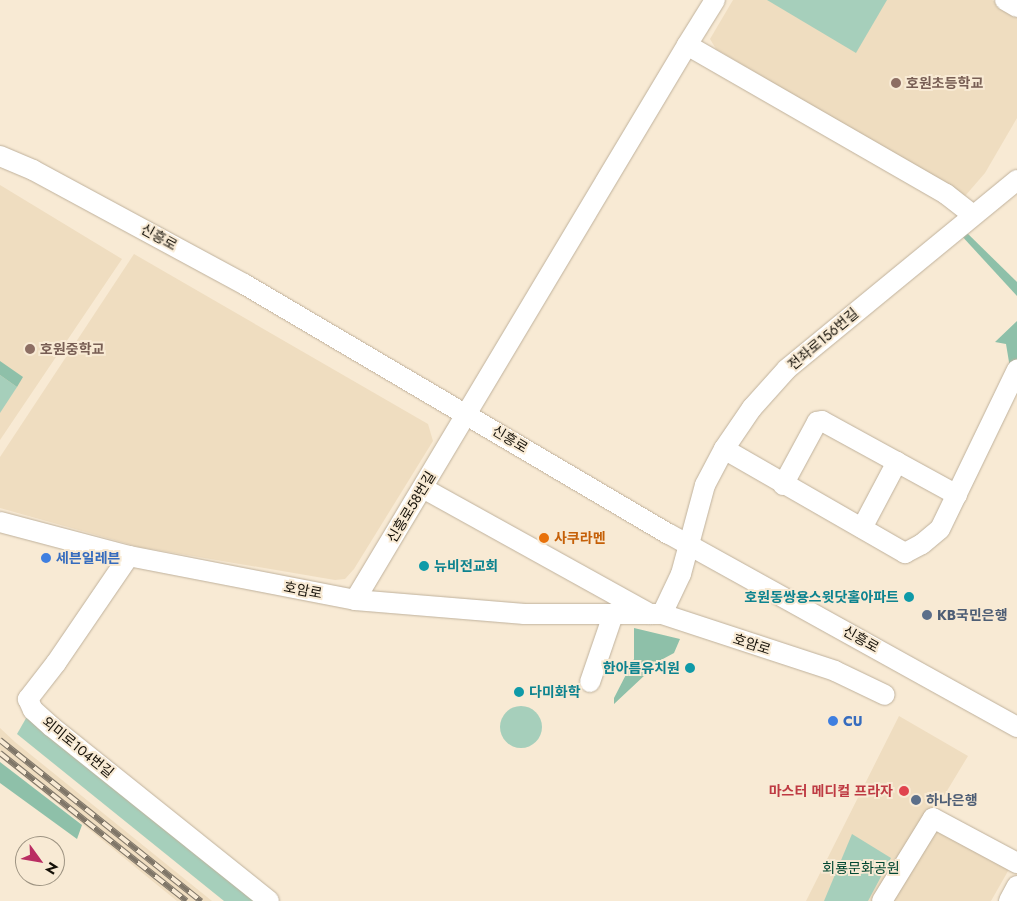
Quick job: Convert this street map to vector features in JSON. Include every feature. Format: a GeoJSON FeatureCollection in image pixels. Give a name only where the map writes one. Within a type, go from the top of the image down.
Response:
{"type":"FeatureCollection","features":[{"type":"Feature","properties":{"kind":"street","name":"신흥로58번길"},"geometry":{"type":"LineString","coordinates":[[354,600],[468,414],[714,0]]}},
{"type":"Feature","properties":{"kind":"street"},"geometry":{"type":"LineString","coordinates":[[1005,0],[1017,7]]}},
{"type":"Feature","properties":{"kind":"street"},"geometry":{"type":"LineString","coordinates":[[687,45],[938,189],[973,215]]}},
{"type":"Feature","properties":{"kind":"street","name":"신흥로"},"geometry":{"type":"LineString","coordinates":[[0,156],[135,224],[468,414],[690,545],[1017,727]]}},
{"type":"Feature","properties":{"kind":"street","name":"전좌로156번길"},"geometry":{"type":"LineString","coordinates":[[657,614],[681,574],[705,485],[724,449],[752,408],[786,369],[1017,180]]}},
{"type":"Feature","properties":{"kind":"street"},"geometry":{"type":"LineString","coordinates":[[724,449],[783,485],[905,553],[922,544],[940,529],[1017,370]]}},
{"type":"Feature","properties":{"kind":"street"},"geometry":{"type":"LineString","coordinates":[[783,485],[817,422],[822,421],[957,495]]}},
{"type":"Feature","properties":{"kind":"street"},"geometry":{"type":"LineString","coordinates":[[862,528],[897,462]]}},
{"type":"Feature","properties":{"kind":"street"},"geometry":{"type":"LineString","coordinates":[[423,488],[657,614]]}},
{"type":"Feature","properties":{"kind":"street","name":"호암로"},"geometry":{"type":"LineString","coordinates":[[0,522],[129,556],[354,600],[524,614],[657,614],[835,671],[886,696]]}},
{"type":"Feature","properties":{"kind":"street","name":"외미로104번길"},"geometry":{"type":"LineString","coordinates":[[129,556],[56,663],[28,699],[33,710],[52,727],[269,901]]}},
{"type":"Feature","properties":{"kind":"street"},"geometry":{"type":"LineString","coordinates":[[590,682],[613,615]]}},
{"type":"Feature","properties":{"kind":"street"},"geometry":{"type":"LineString","coordinates":[[882,901],[933,818],[1017,863]]}},
{"type":"Feature","properties":{"kind":"street"},"geometry":{"type":"LineString","coordinates":[[1009,901],[1017,886]]}},
{"type":"Feature","properties":{"kind":"shaded area","name":"호원초등학교"},"geometry":{"type":"Polygon","coordinates":[[[733,0],[992,0],[1017,15],[1017,118],[985,173],[965,196],[716,49],[710,39],[733,0]]]}},
{"type":"Feature","properties":{"kind":"shaded area","name":"호원중학교"},"geometry":{"type":"Polygon","coordinates":[[[0,185],[122,259],[0,440],[0,185]]]}},
{"type":"Feature","properties":{"kind":"shaded area"},"geometry":{"type":"Polygon","coordinates":[[[134,254],[428,424],[433,441],[354,569],[345,579],[335,580],[139,547],[0,508],[0,457],[134,254]]]}},
{"type":"Feature","properties":{"kind":"shaded area","name":"마스터 메디컬 프라자"},"geometry":{"type":"Polygon","coordinates":[[[899,716],[968,756],[930,819],[1012,864],[991,901],[806,901],[899,716]]]}},
{"type":"Feature","properties":{"kind":"shaded area"},"geometry":{"type":"Polygon","coordinates":[[[0,728],[212,901],[177,901],[0,757],[0,728]]]}},
{"type":"Feature","properties":{"kind":"green space"},"geometry":{"type":"Polygon","coordinates":[[[767,0],[887,0],[856,53],[767,0]]]}},
{"type":"Feature","properties":{"kind":"green space"},"geometry":{"type":"Polygon","coordinates":[[[963,229],[1017,282],[1017,296],[960,234],[963,229]]]}},
{"type":"Feature","properties":{"kind":"green space"},"geometry":{"type":"Polygon","coordinates":[[[1017,321],[1017,364],[1010,368],[1006,344],[995,342],[1017,321]]]}},
{"type":"Feature","properties":{"kind":"green space"},"geometry":{"type":"Polygon","coordinates":[[[0,361],[23,377],[17,387],[0,375],[0,361]]]}},
{"type":"Feature","properties":{"kind":"green space"},"geometry":{"type":"Polygon","coordinates":[[[0,375],[17,387],[0,413],[0,375]]]}},
{"type":"Feature","properties":{"kind":"green space"},"geometry":{"type":"Polygon","coordinates":[[[634,628],[680,639],[674,653],[661,660],[614,704],[614,698],[634,659],[634,628]]]}},
{"type":"Feature","properties":{"kind":"green space"},"geometry":{"type":"Polygon","coordinates":[[[525,706],[533,709],[539,715],[542,727],[539,739],[533,745],[517,748],[509,745],[503,739],[500,723],[503,715],[509,709],[525,706]]]}},
{"type":"Feature","properties":{"kind":"green space"},"geometry":{"type":"Polygon","coordinates":[[[29,713],[254,901],[224,901],[17,734],[29,713]]]}},
{"type":"Feature","properties":{"kind":"green space"},"geometry":{"type":"Polygon","coordinates":[[[0,762],[82,825],[77,839],[0,783],[0,762]]]}},
{"type":"Feature","properties":{"kind":"green space","name":"회룡문화공원"},"geometry":{"type":"Polygon","coordinates":[[[852,834],[891,858],[868,901],[824,901],[852,834]]]}},
{"type":"Feature","properties":{"kind":"railway"},"geometry":{"type":"LineString","coordinates":[[0,740],[201,901]]}},
{"type":"Feature","properties":{"kind":"railway"},"geometry":{"type":"LineString","coordinates":[[0,753],[187,901]]}},
{"type":"Feature","properties":{"kind":"place","name":"호원초등학교"},"geometry":{"type":"Point","coordinates":[896,83]}},
{"type":"Feature","properties":{"kind":"place","name":"호원중학교"},"geometry":{"type":"Point","coordinates":[30,349]}},
{"type":"Feature","properties":{"kind":"place","name":"사쿠라멘"},"geometry":{"type":"Point","coordinates":[544,538]}},
{"type":"Feature","properties":{"kind":"place","name":"세븐일레븐"},"geometry":{"type":"Point","coordinates":[46,558]}},
{"type":"Feature","properties":{"kind":"place","name":"뉴비전교회"},"geometry":{"type":"Point","coordinates":[424,566]}},
{"type":"Feature","properties":{"kind":"place","name":"호원동쌍용스윗닷홈아파트"},"geometry":{"type":"Point","coordinates":[909,597]}},
{"type":"Feature","properties":{"kind":"place","name":"KB국민은행"},"geometry":{"type":"Point","coordinates":[927,615]}},
{"type":"Feature","properties":{"kind":"place","name":"한아름유치원"},"geometry":{"type":"Point","coordinates":[690,668]}},
{"type":"Feature","properties":{"kind":"place","name":"다미화학"},"geometry":{"type":"Point","coordinates":[519,692]}},
{"type":"Feature","properties":{"kind":"place","name":"CU"},"geometry":{"type":"Point","coordinates":[833,721]}},
{"type":"Feature","properties":{"kind":"place","name":"마스터 메디컬 프라자"},"geometry":{"type":"Point","coordinates":[904,791]}},
{"type":"Feature","properties":{"kind":"place","name":"하나은행"},"geometry":{"type":"Point","coordinates":[916,800]}}]}
